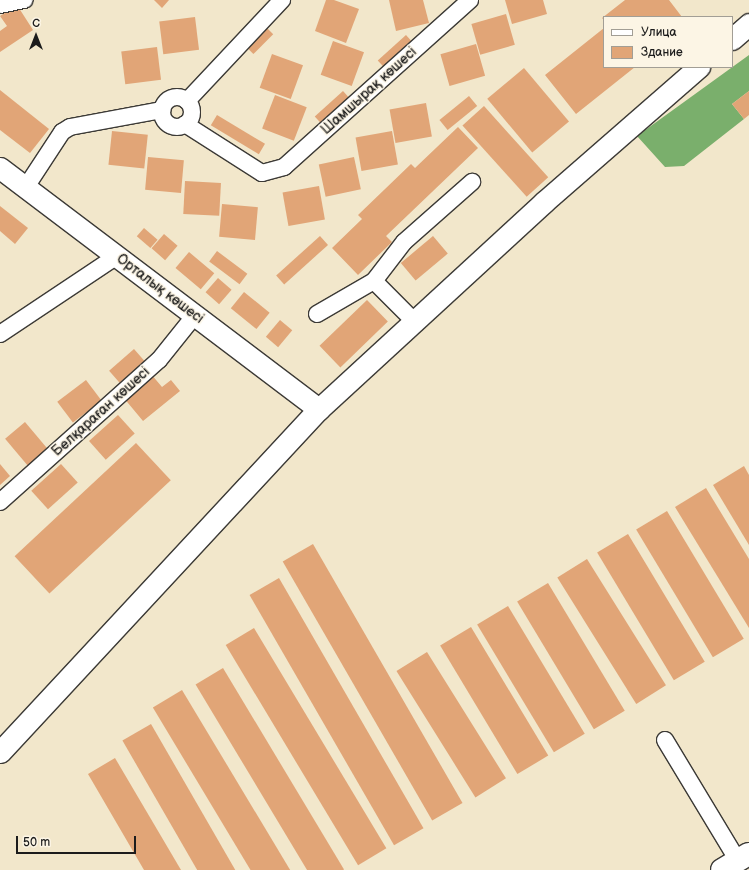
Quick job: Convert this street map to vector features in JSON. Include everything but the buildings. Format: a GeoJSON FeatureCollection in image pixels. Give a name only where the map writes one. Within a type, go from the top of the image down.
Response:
{"type":"FeatureCollection","features":[{"type":"Feature","properties":{"kind":"main road"},"geometry":{"type":"LineString","coordinates":[[733,38],[749,24]]}},
{"type":"Feature","properties":{"kind":"main road"},"geometry":{"type":"LineString","coordinates":[[0,752],[319,409],[544,202],[699,68]]}},
{"type":"Feature","properties":{"kind":"main road","name":"Орталық көшесі"},"geometry":{"type":"LineString","coordinates":[[0,168],[319,409]]}},
{"type":"Feature","properties":{"kind":"street"},"geometry":{"type":"LineString","coordinates":[[0,5],[24,0]]}},
{"type":"Feature","properties":{"kind":"street"},"geometry":{"type":"LineString","coordinates":[[187,101],[282,0]]}},
{"type":"Feature","properties":{"kind":"street","name":"Шамшырақ көшесі"},"geometry":{"type":"LineString","coordinates":[[185,124],[262,173],[284,167],[470,0]]}},
{"type":"Feature","properties":{"kind":"street"},"geometry":{"type":"LineString","coordinates":[[180,97],[187,101],[190,106],[191,115],[185,124],[179,127],[169,124],[162,117],[162,110],[165,102],[172,98],[180,97]]}},
{"type":"Feature","properties":{"kind":"street"},"geometry":{"type":"LineString","coordinates":[[26,187],[62,132],[70,127],[162,110]]}},
{"type":"Feature","properties":{"kind":"street"},"geometry":{"type":"LineString","coordinates":[[317,314],[374,281],[404,242],[472,182]]}},
{"type":"Feature","properties":{"kind":"street"},"geometry":{"type":"LineString","coordinates":[[0,334],[117,256]]}},
{"type":"Feature","properties":{"kind":"street"},"geometry":{"type":"LineString","coordinates":[[374,281],[414,321]]}},
{"type":"Feature","properties":{"kind":"street","name":"Белқараған көшесі"},"geometry":{"type":"LineString","coordinates":[[0,502],[159,360],[195,315]]}},
{"type":"Feature","properties":{"kind":"street"},"geometry":{"type":"LineString","coordinates":[[665,740],[736,862]]}},
{"type":"Feature","properties":{"kind":"green space"},"geometry":{"type":"Polygon","coordinates":[[[749,55],[749,91],[732,104],[744,119],[684,166],[665,167],[637,136],[749,55]]]}}]}
